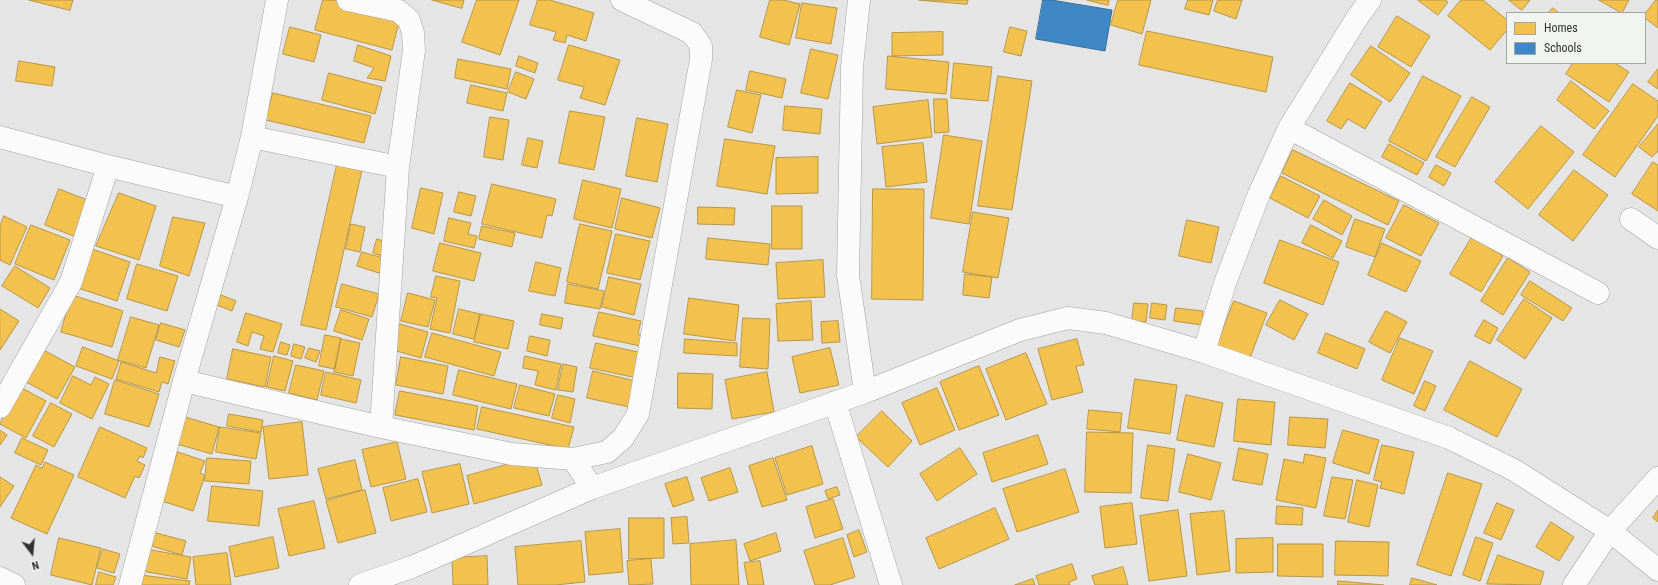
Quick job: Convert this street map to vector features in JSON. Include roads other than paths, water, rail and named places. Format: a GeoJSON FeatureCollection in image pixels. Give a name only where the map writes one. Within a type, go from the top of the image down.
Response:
{"type":"FeatureCollection","features":[{"type":"Feature","properties":{"kind":"street"},"geometry":{"type":"LineString","coordinates":[[130,585],[184,381],[237,197],[252,137],[277,0]]}},
{"type":"Feature","properties":{"kind":"street"},"geometry":{"type":"LineString","coordinates":[[348,0],[399,11],[409,20],[413,33],[414,50],[398,167],[381,427]]}},
{"type":"Feature","properties":{"kind":"street"},"geometry":{"type":"LineString","coordinates":[[184,381],[381,427],[512,454],[573,459],[607,452],[623,438],[638,414],[701,59],[701,46],[692,33],[622,0]]}},
{"type":"Feature","properties":{"kind":"street"},"geometry":{"type":"LineString","coordinates":[[859,0],[852,67],[848,274],[865,392]]}},
{"type":"Feature","properties":{"kind":"street"},"geometry":{"type":"LineString","coordinates":[[1204,352],[1225,283],[1259,194],[1289,128],[1357,18],[1370,0]]}},
{"type":"Feature","properties":{"kind":"street"},"geometry":{"type":"LineString","coordinates":[[1289,128],[1598,293]]}},
{"type":"Feature","properties":{"kind":"street"},"geometry":{"type":"LineString","coordinates":[[0,137],[108,166],[237,197]]}},
{"type":"Feature","properties":{"kind":"street"},"geometry":{"type":"LineString","coordinates":[[252,137],[398,167]]}},
{"type":"Feature","properties":{"kind":"street"},"geometry":{"type":"LineString","coordinates":[[0,407],[71,282],[108,166]]}},
{"type":"Feature","properties":{"kind":"street"},"geometry":{"type":"LineString","coordinates":[[1631,219],[1658,238]]}},
{"type":"Feature","properties":{"kind":"street"},"geometry":{"type":"LineString","coordinates":[[360,585],[412,576],[592,488],[865,392],[1020,330],[1068,318],[1106,323],[1204,352],[1448,438],[1514,470],[1610,531],[1658,570]]}},
{"type":"Feature","properties":{"kind":"street"},"geometry":{"type":"LineString","coordinates":[[836,402],[891,585]]}},
{"type":"Feature","properties":{"kind":"street"},"geometry":{"type":"LineString","coordinates":[[573,459],[592,488]]}},
{"type":"Feature","properties":{"kind":"street"},"geometry":{"type":"LineString","coordinates":[[1574,585],[1610,531],[1658,478]]}},
{"type":"Feature","properties":{"kind":"street"},"geometry":{"type":"LineString","coordinates":[[0,578],[14,585]]}}]}
